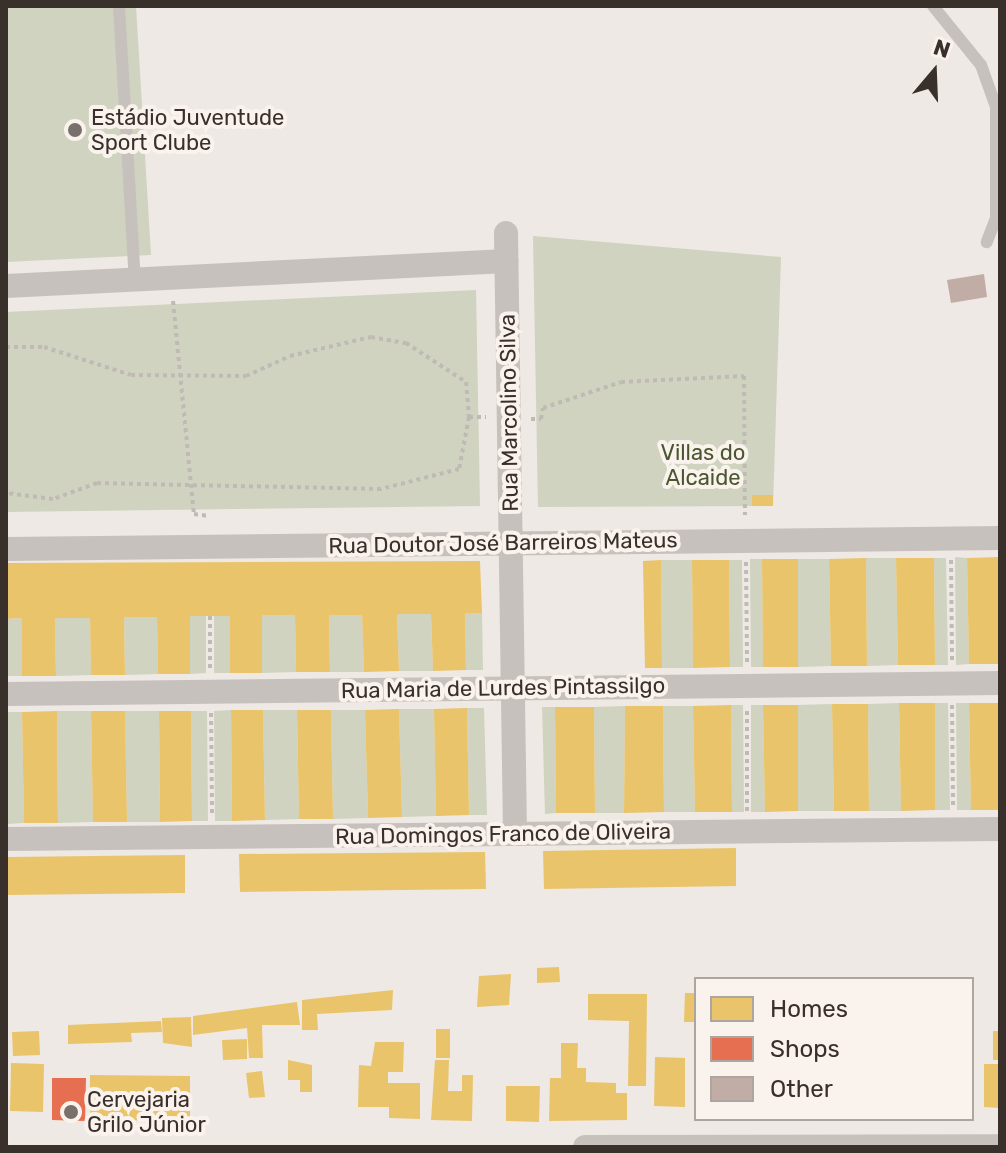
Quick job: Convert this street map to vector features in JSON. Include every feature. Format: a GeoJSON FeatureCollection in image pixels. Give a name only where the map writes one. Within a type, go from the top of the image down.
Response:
{"type":"FeatureCollection","features":[{"type":"Feature","properties":{"kind":"street","name":"Rua Marcolino Silva"},"geometry":{"type":"LineString","coordinates":[[506,233],[515,834]]}},
{"type":"Feature","properties":{"kind":"street"},"geometry":{"type":"LineString","coordinates":[[6,286],[506,261]]}},
{"type":"Feature","properties":{"kind":"street","name":"Rua Doutor José Barreiros Mateus"},"geometry":{"type":"LineString","coordinates":[[6,549],[1000,538]]}},
{"type":"Feature","properties":{"kind":"street","name":"Rua Maria de Lurdes Pintassilgo"},"geometry":{"type":"LineString","coordinates":[[6,694],[1000,683]]}},
{"type":"Feature","properties":{"kind":"street","name":"Rua Domingos Franco de Oliveira"},"geometry":{"type":"LineString","coordinates":[[6,839],[1000,829]]}},
{"type":"Feature","properties":{"kind":"street"},"geometry":{"type":"LineString","coordinates":[[585,1147],[1000,1146]]}},
{"type":"Feature","properties":{"kind":"lane"},"geometry":{"type":"LineString","coordinates":[[119,6],[135,280]]}},
{"type":"Feature","properties":{"kind":"lane"},"geometry":{"type":"LineString","coordinates":[[933,6],[981,65],[996,107],[996,218],[987,242]]}},
{"type":"Feature","properties":{"kind":"path"},"geometry":{"type":"LineString","coordinates":[[174,278],[179,374],[194,514],[209,516]]}},
{"type":"Feature","properties":{"kind":"path"},"geometry":{"type":"LineString","coordinates":[[6,347],[44,347],[131,375],[246,376],[290,356],[371,337],[406,343],[466,382],[469,417],[459,469],[381,489],[97,483],[53,499],[6,493]]}},
{"type":"Feature","properties":{"kind":"path"},"geometry":{"type":"LineString","coordinates":[[541,419],[543,408],[621,382],[744,376],[745,515]]}},
{"type":"Feature","properties":{"kind":"path"},"geometry":{"type":"LineString","coordinates":[[951,558],[952,665]]}},
{"type":"Feature","properties":{"kind":"path"},"geometry":{"type":"LineString","coordinates":[[746,560],[747,667]]}},
{"type":"Feature","properties":{"kind":"path"},"geometry":{"type":"LineString","coordinates":[[210,616],[210,674]]}},
{"type":"Feature","properties":{"kind":"path"},"geometry":{"type":"LineString","coordinates":[[952,702],[953,810]]}},
{"type":"Feature","properties":{"kind":"path"},"geometry":{"type":"LineString","coordinates":[[747,705],[747,812]]}},
{"type":"Feature","properties":{"kind":"path"},"geometry":{"type":"LineString","coordinates":[[211,711],[212,821]]}},
{"type":"Feature","properties":{"kind":"green space","name":"Estádio Juventude Sport Clube"},"geometry":{"type":"Polygon","coordinates":[[[6,6],[136,6],[151,255],[6,262],[6,6]]]}},
{"type":"Feature","properties":{"kind":"green space","name":"Villas do Alcaide"},"geometry":{"type":"Polygon","coordinates":[[[533,236],[781,257],[773,506],[538,507],[533,236]]]}},
{"type":"Feature","properties":{"kind":"green space"},"geometry":{"type":"Polygon","coordinates":[[[476,290],[480,506],[6,512],[6,312],[476,290]]]}},
{"type":"Feature","properties":{"kind":"green space"},"geometry":{"type":"Polygon","coordinates":[[[955,557],[967,558],[969,664],[956,665],[955,557]]]}},
{"type":"Feature","properties":{"kind":"green space"},"geometry":{"type":"Polygon","coordinates":[[[866,558],[896,558],[898,665],[867,666],[866,558]]]}},
{"type":"Feature","properties":{"kind":"green space"},"geometry":{"type":"Polygon","coordinates":[[[934,558],[946,558],[948,665],[935,665],[934,558]]]}},
{"type":"Feature","properties":{"kind":"green space"},"geometry":{"type":"Polygon","coordinates":[[[750,559],[762,559],[763,667],[751,667],[750,559]]]}},
{"type":"Feature","properties":{"kind":"green space"},"geometry":{"type":"Polygon","coordinates":[[[798,559],[829,559],[831,666],[798,667],[798,559]]]}},
{"type":"Feature","properties":{"kind":"green space"},"geometry":{"type":"Polygon","coordinates":[[[661,560],[692,560],[693,668],[662,668],[661,560]]]}},
{"type":"Feature","properties":{"kind":"green space"},"geometry":{"type":"Polygon","coordinates":[[[729,560],[742,560],[743,667],[730,667],[729,560]]]}},
{"type":"Feature","properties":{"kind":"green space"},"geometry":{"type":"Polygon","coordinates":[[[465,613],[482,613],[483,670],[466,670],[465,613]]]}},
{"type":"Feature","properties":{"kind":"green space"},"geometry":{"type":"Polygon","coordinates":[[[397,614],[431,614],[433,671],[399,671],[397,614]]]}},
{"type":"Feature","properties":{"kind":"green space"},"geometry":{"type":"Polygon","coordinates":[[[262,615],[295,615],[296,672],[262,673],[262,615]]]}},
{"type":"Feature","properties":{"kind":"green space"},"geometry":{"type":"Polygon","coordinates":[[[329,615],[362,615],[364,672],[330,672],[329,615]]]}},
{"type":"Feature","properties":{"kind":"green space"},"geometry":{"type":"Polygon","coordinates":[[[190,616],[206,616],[206,673],[190,674],[190,616]]]}},
{"type":"Feature","properties":{"kind":"green space"},"geometry":{"type":"Polygon","coordinates":[[[214,616],[230,616],[230,673],[214,673],[214,616]]]}},
{"type":"Feature","properties":{"kind":"green space"},"geometry":{"type":"Polygon","coordinates":[[[124,617],[157,617],[158,674],[125,675],[124,617]]]}},
{"type":"Feature","properties":{"kind":"green space"},"geometry":{"type":"Polygon","coordinates":[[[22,618],[22,676],[6,676],[6,619],[22,618]]]}},
{"type":"Feature","properties":{"kind":"green space"},"geometry":{"type":"Polygon","coordinates":[[[55,618],[90,618],[91,675],[56,676],[55,618]]]}},
{"type":"Feature","properties":{"kind":"green space"},"geometry":{"type":"Polygon","coordinates":[[[899,703],[901,811],[869,811],[868,704],[899,703]]]}},
{"type":"Feature","properties":{"kind":"green space"},"geometry":{"type":"Polygon","coordinates":[[[935,703],[948,703],[950,810],[935,810],[935,703]]]}},
{"type":"Feature","properties":{"kind":"green space"},"geometry":{"type":"Polygon","coordinates":[[[956,703],[969,703],[971,810],[957,810],[956,703]]]}},
{"type":"Feature","properties":{"kind":"green space"},"geometry":{"type":"Polygon","coordinates":[[[832,704],[834,811],[798,811],[798,705],[832,704]]]}},
{"type":"Feature","properties":{"kind":"green space"},"geometry":{"type":"Polygon","coordinates":[[[731,705],[743,705],[744,812],[732,812],[731,705]]]}},
{"type":"Feature","properties":{"kind":"green space"},"geometry":{"type":"Polygon","coordinates":[[[751,705],[763,705],[765,812],[751,812],[751,705]]]}},
{"type":"Feature","properties":{"kind":"green space"},"geometry":{"type":"Polygon","coordinates":[[[625,706],[624,813],[595,813],[594,707],[625,706]]]}},
{"type":"Feature","properties":{"kind":"green space"},"geometry":{"type":"Polygon","coordinates":[[[663,706],[693,706],[695,812],[664,812],[663,706]]]}},
{"type":"Feature","properties":{"kind":"green space"},"geometry":{"type":"Polygon","coordinates":[[[542,707],[555,707],[556,813],[545,814],[542,707]]]}},
{"type":"Feature","properties":{"kind":"green space"},"geometry":{"type":"Polygon","coordinates":[[[467,708],[484,708],[487,815],[469,815],[467,708]]]}},
{"type":"Feature","properties":{"kind":"green space"},"geometry":{"type":"Polygon","coordinates":[[[399,709],[434,709],[436,816],[402,817],[399,709]]]}},
{"type":"Feature","properties":{"kind":"green space"},"geometry":{"type":"Polygon","coordinates":[[[231,710],[232,821],[215,821],[214,711],[231,710]]]}},
{"type":"Feature","properties":{"kind":"green space"},"geometry":{"type":"Polygon","coordinates":[[[263,710],[297,710],[299,819],[265,820],[263,710]]]}},
{"type":"Feature","properties":{"kind":"green space"},"geometry":{"type":"Polygon","coordinates":[[[331,710],[365,710],[368,818],[333,819],[331,710]]]}},
{"type":"Feature","properties":{"kind":"green space"},"geometry":{"type":"Polygon","coordinates":[[[57,711],[91,711],[93,822],[58,823],[57,711]]]}},
{"type":"Feature","properties":{"kind":"green space"},"geometry":{"type":"Polygon","coordinates":[[[125,711],[159,711],[160,822],[127,822],[125,711]]]}},
{"type":"Feature","properties":{"kind":"green space"},"geometry":{"type":"Polygon","coordinates":[[[191,711],[207,711],[208,821],[192,821],[191,711]]]}},
{"type":"Feature","properties":{"kind":"green space"},"geometry":{"type":"Polygon","coordinates":[[[6,712],[22,712],[24,823],[6,824],[6,712]]]}},
{"type":"Feature","properties":{"kind":"building: Homes"},"geometry":{"type":"Polygon","coordinates":[[[752,495],[773,495],[773,506],[752,506],[752,495]]]}},
{"type":"Feature","properties":{"kind":"building: Homes"},"geometry":{"type":"Polygon","coordinates":[[[1000,557],[1000,664],[969,664],[967,558],[1000,557]]]}},
{"type":"Feature","properties":{"kind":"building: Homes"},"geometry":{"type":"Polygon","coordinates":[[[866,558],[867,666],[831,666],[829,559],[866,558]]]}},
{"type":"Feature","properties":{"kind":"building: Homes"},"geometry":{"type":"Polygon","coordinates":[[[896,558],[934,558],[935,665],[898,665],[896,558]]]}},
{"type":"Feature","properties":{"kind":"building: Homes"},"geometry":{"type":"Polygon","coordinates":[[[762,559],[798,559],[798,667],[763,667],[762,559]]]}},
{"type":"Feature","properties":{"kind":"building: Homes"},"geometry":{"type":"Polygon","coordinates":[[[661,560],[662,668],[645,668],[643,561],[661,560]]]}},
{"type":"Feature","properties":{"kind":"building: Homes"},"geometry":{"type":"Polygon","coordinates":[[[692,560],[729,560],[730,667],[693,668],[692,560]]]}},
{"type":"Feature","properties":{"kind":"building: Homes"},"geometry":{"type":"Polygon","coordinates":[[[480,561],[482,613],[465,613],[466,670],[433,671],[431,614],[397,614],[399,671],[364,672],[362,615],[329,615],[330,672],[296,672],[295,615],[262,615],[262,673],[230,673],[230,616],[190,616],[190,674],[158,674],[157,617],[124,617],[125,675],[91,675],[90,618],[55,618],[56,676],[22,676],[22,618],[6,619],[6,563],[480,561]]]}},
{"type":"Feature","properties":{"kind":"building: Homes"},"geometry":{"type":"Polygon","coordinates":[[[899,703],[935,703],[935,810],[901,811],[899,703]]]}},
{"type":"Feature","properties":{"kind":"building: Homes"},"geometry":{"type":"Polygon","coordinates":[[[969,703],[1000,703],[1000,810],[971,810],[969,703]]]}},
{"type":"Feature","properties":{"kind":"building: Homes"},"geometry":{"type":"Polygon","coordinates":[[[832,704],[868,704],[869,811],[834,811],[832,704]]]}},
{"type":"Feature","properties":{"kind":"building: Homes"},"geometry":{"type":"Polygon","coordinates":[[[731,705],[732,812],[695,812],[693,706],[731,705]]]}},
{"type":"Feature","properties":{"kind":"building: Homes"},"geometry":{"type":"Polygon","coordinates":[[[763,705],[798,705],[798,811],[765,812],[763,705]]]}},
{"type":"Feature","properties":{"kind":"building: Homes"},"geometry":{"type":"Polygon","coordinates":[[[625,706],[663,706],[664,812],[624,813],[625,706]]]}},
{"type":"Feature","properties":{"kind":"building: Homes"},"geometry":{"type":"Polygon","coordinates":[[[555,707],[594,707],[595,813],[556,813],[555,707]]]}},
{"type":"Feature","properties":{"kind":"building: Homes"},"geometry":{"type":"Polygon","coordinates":[[[467,708],[469,815],[436,816],[434,709],[467,708]]]}},
{"type":"Feature","properties":{"kind":"building: Homes"},"geometry":{"type":"Polygon","coordinates":[[[399,709],[402,817],[368,818],[365,710],[399,709]]]}},
{"type":"Feature","properties":{"kind":"building: Homes"},"geometry":{"type":"Polygon","coordinates":[[[231,710],[263,710],[265,820],[232,821],[231,710]]]}},
{"type":"Feature","properties":{"kind":"building: Homes"},"geometry":{"type":"Polygon","coordinates":[[[297,710],[331,710],[333,819],[299,819],[297,710]]]}},
{"type":"Feature","properties":{"kind":"building: Homes"},"geometry":{"type":"Polygon","coordinates":[[[57,711],[58,823],[24,823],[22,712],[57,711]]]}},
{"type":"Feature","properties":{"kind":"building: Homes"},"geometry":{"type":"Polygon","coordinates":[[[91,711],[125,711],[127,822],[93,822],[91,711]]]}},
{"type":"Feature","properties":{"kind":"building: Homes"},"geometry":{"type":"Polygon","coordinates":[[[159,711],[191,711],[192,821],[160,822],[159,711]]]}},
{"type":"Feature","properties":{"kind":"building: Homes"},"geometry":{"type":"Polygon","coordinates":[[[736,848],[736,886],[544,889],[543,851],[736,848]]]}},
{"type":"Feature","properties":{"kind":"building: Homes"},"geometry":{"type":"Polygon","coordinates":[[[485,852],[486,889],[240,892],[239,854],[485,852]]]}},
{"type":"Feature","properties":{"kind":"building: Homes"},"geometry":{"type":"Polygon","coordinates":[[[185,855],[185,893],[6,895],[6,857],[185,855]]]}},
{"type":"Feature","properties":{"kind":"building: Homes"},"geometry":{"type":"Polygon","coordinates":[[[559,967],[560,982],[537,983],[537,968],[559,967]]]}},
{"type":"Feature","properties":{"kind":"building: Homes"},"geometry":{"type":"Polygon","coordinates":[[[511,974],[509,1005],[477,1007],[479,976],[511,974]]]}},
{"type":"Feature","properties":{"kind":"building: Homes"},"geometry":{"type":"Polygon","coordinates":[[[393,990],[392,1010],[317,1014],[318,1030],[302,1030],[302,1000],[393,990]]]}},
{"type":"Feature","properties":{"kind":"building: Homes"},"geometry":{"type":"Polygon","coordinates":[[[685,993],[694,993],[694,1022],[684,1022],[685,993]]]}},
{"type":"Feature","properties":{"kind":"building: Homes"},"geometry":{"type":"Polygon","coordinates":[[[588,994],[647,994],[646,1086],[628,1086],[629,1021],[588,1020],[588,994]]]}},
{"type":"Feature","properties":{"kind":"building: Homes"},"geometry":{"type":"Polygon","coordinates":[[[297,1002],[300,1025],[262,1025],[263,1058],[249,1058],[247,1028],[193,1035],[193,1016],[297,1002]]]}},
{"type":"Feature","properties":{"kind":"building: Homes"},"geometry":{"type":"Polygon","coordinates":[[[191,1017],[192,1047],[163,1043],[162,1018],[191,1017]]]}},
{"type":"Feature","properties":{"kind":"building: Homes"},"geometry":{"type":"Polygon","coordinates":[[[161,1021],[162,1032],[131,1033],[132,1042],[68,1044],[68,1025],[161,1021]]]}},
{"type":"Feature","properties":{"kind":"building: Homes"},"geometry":{"type":"Polygon","coordinates":[[[436,1029],[450,1029],[450,1058],[436,1058],[436,1029]]]}},
{"type":"Feature","properties":{"kind":"building: Homes"},"geometry":{"type":"Polygon","coordinates":[[[39,1031],[40,1055],[13,1056],[12,1032],[39,1031]]]}},
{"type":"Feature","properties":{"kind":"building: Homes"},"geometry":{"type":"Polygon","coordinates":[[[993,1031],[1000,1031],[1000,1060],[993,1060],[993,1031]]]}},
{"type":"Feature","properties":{"kind":"building: Homes"},"geometry":{"type":"Polygon","coordinates":[[[247,1039],[247,1059],[223,1060],[222,1040],[247,1039]]]}},
{"type":"Feature","properties":{"kind":"building: Homes"},"geometry":{"type":"Polygon","coordinates":[[[375,1042],[404,1042],[403,1072],[388,1072],[388,1083],[420,1083],[420,1119],[389,1118],[389,1107],[358,1107],[359,1065],[371,1066],[375,1042]]]}},
{"type":"Feature","properties":{"kind":"building: Homes"},"geometry":{"type":"Polygon","coordinates":[[[561,1043],[578,1043],[577,1068],[586,1068],[586,1082],[616,1083],[616,1093],[627,1093],[627,1120],[549,1121],[550,1078],[561,1078],[561,1043]]]}},
{"type":"Feature","properties":{"kind":"building: Homes"},"geometry":{"type":"Polygon","coordinates":[[[655,1057],[685,1058],[685,1107],[654,1106],[655,1057]]]}},
{"type":"Feature","properties":{"kind":"building: Homes"},"geometry":{"type":"Polygon","coordinates":[[[288,1060],[312,1065],[312,1092],[300,1092],[300,1080],[288,1080],[288,1060]]]}},
{"type":"Feature","properties":{"kind":"building: Homes"},"geometry":{"type":"Polygon","coordinates":[[[435,1060],[449,1060],[448,1091],[462,1091],[462,1075],[473,1075],[472,1121],[431,1120],[435,1060]]]}},
{"type":"Feature","properties":{"kind":"building: Homes"},"geometry":{"type":"Polygon","coordinates":[[[11,1063],[44,1064],[43,1112],[10,1111],[11,1063]]]}},
{"type":"Feature","properties":{"kind":"building: Homes"},"geometry":{"type":"Polygon","coordinates":[[[984,1064],[1000,1064],[1000,1108],[984,1107],[984,1064]]]}},
{"type":"Feature","properties":{"kind":"building: Homes"},"geometry":{"type":"Polygon","coordinates":[[[262,1071],[265,1097],[249,1098],[246,1073],[262,1071]]]}},
{"type":"Feature","properties":{"kind":"building: Homes"},"geometry":{"type":"Polygon","coordinates":[[[90,1075],[190,1076],[190,1121],[90,1120],[90,1075]]]}},
{"type":"Feature","properties":{"kind":"building: Homes"},"geometry":{"type":"Polygon","coordinates":[[[506,1086],[540,1086],[539,1122],[506,1121],[506,1086]]]}},
{"type":"Feature","properties":{"kind":"building: Shops"},"geometry":{"type":"Polygon","coordinates":[[[52,1078],[86,1078],[85,1121],[52,1120],[52,1078]]]}},
{"type":"Feature","properties":{"kind":"building: Other"},"geometry":{"type":"Polygon","coordinates":[[[984,274],[987,297],[951,303],[947,280],[984,274]]]}},
{"type":"Feature","properties":{"kind":"place","name":"Estádio Juventude Sport Clube"},"geometry":{"type":"Point","coordinates":[75,130]}},
{"type":"Feature","properties":{"kind":"place","name":"Cervejaria Grilo Júnior"},"geometry":{"type":"Point","coordinates":[71,1112]}}]}
